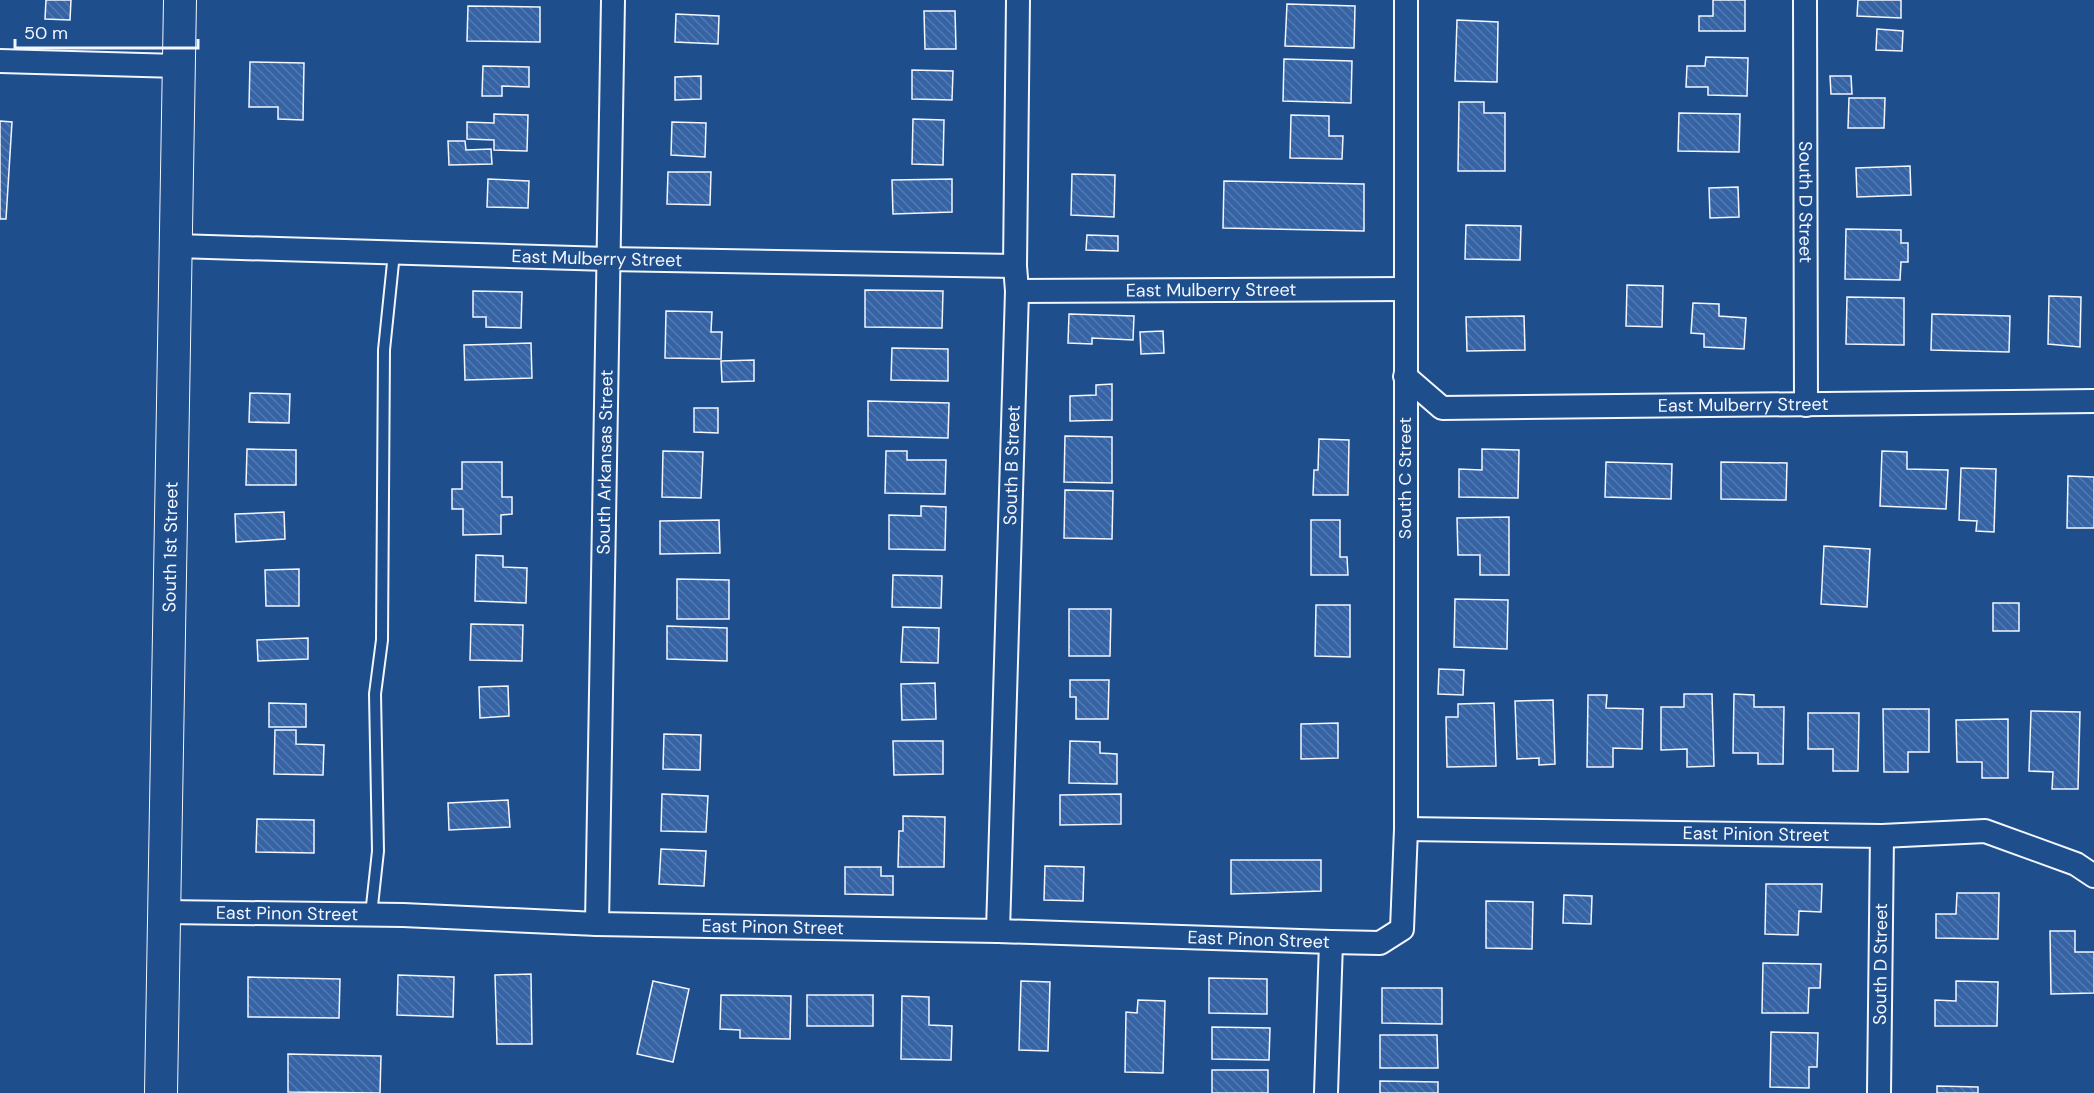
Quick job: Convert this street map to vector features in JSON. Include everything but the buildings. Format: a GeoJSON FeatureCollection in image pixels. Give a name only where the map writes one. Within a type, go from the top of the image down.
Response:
{"type":"FeatureCollection","features":[{"type":"Feature","properties":{"kind":"street","name":"South 1st Street"},"geometry":{"type":"LineString","coordinates":[[161,1093],[180,0]]}},
{"type":"Feature","properties":{"kind":"street","name":"South Arkansas Street"},"geometry":{"type":"LineString","coordinates":[[597,924],[613,0]]}},
{"type":"Feature","properties":{"kind":"street","name":"South B Street"},"geometry":{"type":"LineString","coordinates":[[998,931],[1017,291],[1015,266],[1018,0]]}},
{"type":"Feature","properties":{"kind":"street","name":"South C Street"},"geometry":{"type":"LineString","coordinates":[[1380,943],[1402,928],[1406,829],[1406,0]]}},
{"type":"Feature","properties":{"kind":"street","name":"South D Street"},"geometry":{"type":"LineString","coordinates":[[1805,0],[1806,405]]}},
{"type":"Feature","properties":{"kind":"street"},"geometry":{"type":"LineString","coordinates":[[0,61],[178,66]]}},
{"type":"Feature","properties":{"kind":"street","name":"East Mulberry Street"},"geometry":{"type":"LineString","coordinates":[[177,246],[608,259],[1015,266]]}},
{"type":"Feature","properties":{"kind":"street","name":"East Mulberry Street"},"geometry":{"type":"LineString","coordinates":[[1017,291],[1405,289]]}},
{"type":"Feature","properties":{"kind":"street","name":"East Mulberry Street"},"geometry":{"type":"LineString","coordinates":[[1405,376],[1442,408],[2094,401]]}},
{"type":"Feature","properties":{"kind":"street","name":"East Pinion Street"},"geometry":{"type":"LineString","coordinates":[[1406,829],[1882,836],[1985,831],[2076,864],[2094,876]]}},
{"type":"Feature","properties":{"kind":"street","name":"South D Street"},"geometry":{"type":"LineString","coordinates":[[1879,1093],[1882,836]]}},
{"type":"Feature","properties":{"kind":"street","name":"East Pinon Street"},"geometry":{"type":"LineString","coordinates":[[165,912],[371,915],[597,924],[998,931],[1380,943]]}},
{"type":"Feature","properties":{"kind":"street"},"geometry":{"type":"LineString","coordinates":[[1326,1093],[1331,942]]}},
{"type":"Feature","properties":{"kind":"lane"},"geometry":{"type":"LineString","coordinates":[[371,915],[378,851],[375,694],[381,640],[384,350],[394,253]]}}]}
